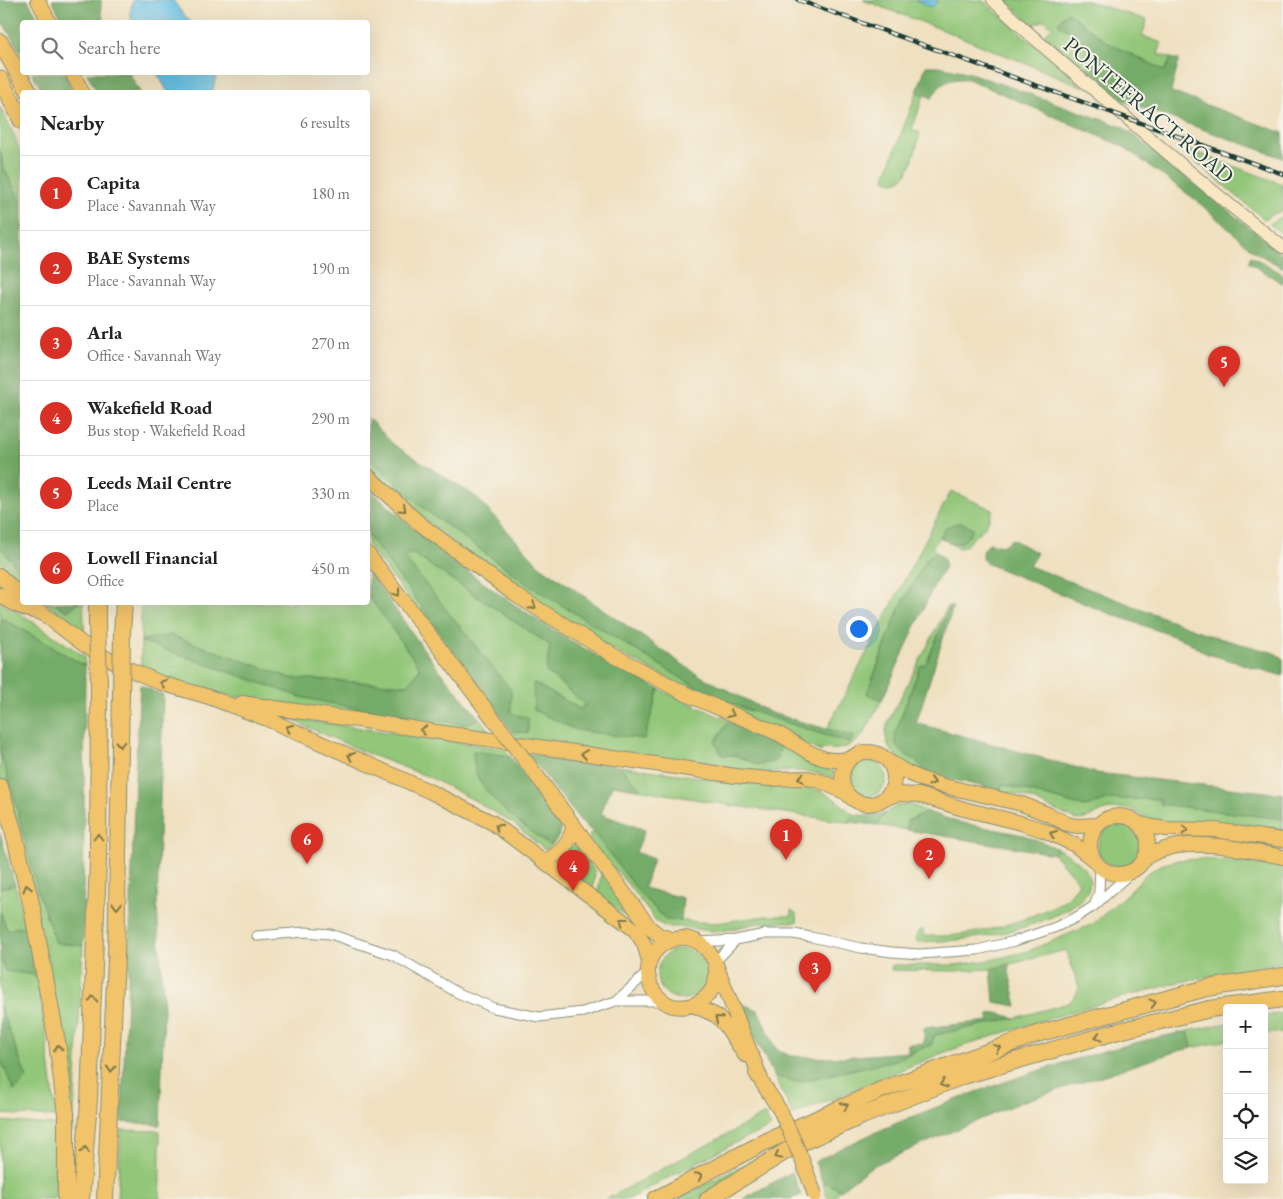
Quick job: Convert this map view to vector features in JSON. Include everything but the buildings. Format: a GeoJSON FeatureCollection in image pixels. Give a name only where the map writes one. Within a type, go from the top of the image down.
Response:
{"type":"FeatureCollection","features":[{"type":"Feature","properties":{"kind":"highway"},"geometry":{"type":"LineString","coordinates":[[0,42],[28,90]]}},
{"type":"Feature","properties":{"kind":"highway"},"geometry":{"type":"LineString","coordinates":[[0,79],[20,117]]}},
{"type":"Feature","properties":{"kind":"highway"},"geometry":{"type":"LineString","coordinates":[[81,1199],[89,1101],[98,862],[99,684],[97,605]]}},
{"type":"Feature","properties":{"kind":"highway"},"geometry":{"type":"LineString","coordinates":[[120,605],[122,633]]}},
{"type":"Feature","properties":{"kind":"highway"},"geometry":{"type":"LineString","coordinates":[[105,1199],[116,958],[124,605]]}},
{"type":"Feature","properties":{"kind":"highway"},"geometry":{"type":"LineString","coordinates":[[0,787],[12,826],[31,903],[57,1042],[66,1114],[66,1199]]}},
{"type":"Feature","properties":{"kind":"highway"},"geometry":{"type":"LineString","coordinates":[[656,1199],[765,1142],[881,1090],[1040,1033],[1207,988],[1283,976]]}},
{"type":"Feature","properties":{"kind":"highway"},"geometry":{"type":"LineString","coordinates":[[708,1199],[796,1146],[870,1113],[963,1076],[1115,1032],[1210,1009],[1283,999]]}},
{"type":"Feature","properties":{"kind":"main road"},"geometry":{"type":"LineString","coordinates":[[38,0],[48,20]]}},
{"type":"Feature","properties":{"kind":"main road","name":"PONTEFRACT ROAD"},"geometry":{"type":"LineString","coordinates":[[992,0],[1175,160],[1283,247]]}},
{"type":"Feature","properties":{"kind":"main road"},"geometry":{"type":"LineString","coordinates":[[74,75],[81,90]]}},
{"type":"Feature","properties":{"kind":"main road"},"geometry":{"type":"LineString","coordinates":[[370,478],[419,523],[514,594],[612,654],[686,694],[777,733],[814,755],[837,761],[850,759]]}},
{"type":"Feature","properties":{"kind":"main road"},"geometry":{"type":"LineString","coordinates":[[370,557],[650,928],[659,935],[671,939],[686,938],[699,942],[710,952],[761,1080]]}},
{"type":"Feature","properties":{"kind":"main road"},"geometry":{"type":"LineString","coordinates":[[0,576],[20,595]]}},
{"type":"Feature","properties":{"kind":"main road"},"geometry":{"type":"LineString","coordinates":[[0,595],[24,609],[43,614]]}},
{"type":"Feature","properties":{"kind":"main road"},"geometry":{"type":"LineString","coordinates":[[32,605],[83,644],[108,659],[161,683],[209,697],[266,718],[431,792],[493,823],[635,930],[644,944],[651,988],[662,1001],[669,1005],[679,1007],[693,1005],[704,999],[712,990],[716,978],[715,964]]}},
{"type":"Feature","properties":{"kind":"main road"},"geometry":{"type":"LineString","coordinates":[[209,697],[736,776],[769,779],[808,778],[820,781],[847,793]]}},
{"type":"Feature","properties":{"kind":"main road"},"geometry":{"type":"LineString","coordinates":[[1098,825],[1077,826],[1067,824],[1022,804],[921,779],[906,772],[881,755],[872,752],[856,754],[844,767],[842,776],[843,785],[847,793],[861,803],[869,804],[899,794],[919,795],[964,809],[1021,823],[1043,830],[1075,845],[1109,872],[1119,874],[1135,869],[1145,857],[1147,849],[1146,835],[1137,822]]}},
{"type":"Feature","properties":{"kind":"main road"},"geometry":{"type":"LineString","coordinates":[[885,798],[890,792],[894,776],[888,761]]}},
{"type":"Feature","properties":{"kind":"main road"},"geometry":{"type":"LineString","coordinates":[[1097,864],[1090,848],[1091,836],[1098,825],[1112,817],[1121,816],[1152,827],[1166,829],[1215,830],[1283,840]]}},
{"type":"Feature","properties":{"kind":"main road"},"geometry":{"type":"LineString","coordinates":[[545,862],[564,847],[571,838],[573,826]]}},
{"type":"Feature","properties":{"kind":"main road"},"geometry":{"type":"LineString","coordinates":[[1145,857],[1160,850],[1192,845],[1224,847],[1283,857]]}},
{"type":"Feature","properties":{"kind":"main road"},"geometry":{"type":"LineString","coordinates":[[648,967],[654,951],[671,939]]}},
{"type":"Feature","properties":{"kind":"main road"},"geometry":{"type":"LineString","coordinates":[[693,1005],[718,1016],[761,1080],[781,1112],[816,1197]]}},
{"type":"Feature","properties":{"kind":"street"},"geometry":{"type":"LineString","coordinates":[[1094,906],[1099,892],[1097,864]]}},
{"type":"Feature","properties":{"kind":"street"},"geometry":{"type":"LineString","coordinates":[[699,942],[736,940],[765,934],[793,934],[861,948],[892,952],[919,954],[977,950],[1015,941],[1056,927],[1075,918],[1094,906],[1135,869]]}},
{"type":"Feature","properties":{"kind":"street"},"geometry":{"type":"LineString","coordinates":[[258,936],[305,932],[330,934],[393,956],[458,992],[494,1008],[539,1017],[583,1012],[616,1001],[662,1001]]}},
{"type":"Feature","properties":{"kind":"street"},"geometry":{"type":"LineString","coordinates":[[715,964],[736,940]]}},
{"type":"Feature","properties":{"kind":"street"},"geometry":{"type":"LineString","coordinates":[[616,1001],[648,967]]}},
{"type":"Feature","properties":{"kind":"green space"},"geometry":{"type":"Polygon","coordinates":[[[0,0],[28,0],[39,20],[20,20],[20,52],[0,18],[0,0]]]}},
{"type":"Feature","properties":{"kind":"green space"},"geometry":{"type":"Polygon","coordinates":[[[52,0],[101,0],[104,20],[62,20],[52,0]]]}},
{"type":"Feature","properties":{"kind":"green space"},"geometry":{"type":"Polygon","coordinates":[[[863,0],[915,0],[932,7],[937,0],[982,0],[1084,87],[943,30],[863,0]]]}},
{"type":"Feature","properties":{"kind":"green space"},"geometry":{"type":"Polygon","coordinates":[[[1006,0],[1084,0],[1147,20],[1142,36],[1162,43],[1158,54],[1171,58],[1166,71],[1108,43],[1067,12],[1058,23],[1099,54],[1084,69],[1044,35],[1052,28],[1044,20],[1033,25],[1006,0]]]}},
{"type":"Feature","properties":{"kind":"green space"},"geometry":{"type":"Polygon","coordinates":[[[1067,12],[1108,43],[1165,71],[1171,58],[1179,60],[1171,92],[1283,133],[1283,158],[1124,101],[1084,69],[1099,54],[1058,23],[1067,12]]]}},
{"type":"Feature","properties":{"kind":"green space"},"geometry":{"type":"Polygon","coordinates":[[[926,66],[938,66],[967,72],[1123,127],[1283,254],[1283,268],[1255,252],[1196,200],[1124,147],[968,79],[956,79],[947,82],[939,88],[932,98],[917,92],[926,66]]]}},
{"type":"Feature","properties":{"kind":"green space"},"geometry":{"type":"Polygon","coordinates":[[[33,75],[66,75],[71,90],[42,90],[33,75]]]}},
{"type":"Feature","properties":{"kind":"green space"},"geometry":{"type":"Polygon","coordinates":[[[88,75],[130,75],[139,90],[96,90],[88,75]]]}},
{"type":"Feature","properties":{"kind":"green space"},"geometry":{"type":"Polygon","coordinates":[[[917,92],[924,95],[912,129],[920,133],[916,148],[906,175],[900,180],[893,182],[885,179],[886,174],[917,92]]]}},
{"type":"Feature","properties":{"kind":"green space"},"geometry":{"type":"Polygon","coordinates":[[[0,107],[20,152],[20,200],[3,166],[0,150],[0,107]]]}},
{"type":"Feature","properties":{"kind":"green space"},"geometry":{"type":"Polygon","coordinates":[[[1176,145],[1282,184],[1283,211],[1264,219],[1176,145]]]}},
{"type":"Feature","properties":{"kind":"green space"},"geometry":{"type":"Polygon","coordinates":[[[0,150],[3,166],[20,200],[20,571],[0,547],[0,150]]]}},
{"type":"Feature","properties":{"kind":"green space"},"geometry":{"type":"Polygon","coordinates":[[[1283,218],[1283,234],[1270,224],[1277,219],[1283,218]]]}},
{"type":"Feature","properties":{"kind":"green space"},"geometry":{"type":"Polygon","coordinates":[[[1251,256],[1283,274],[1283,284],[1248,262],[1251,256]]]}},
{"type":"Feature","properties":{"kind":"green space"},"geometry":{"type":"Polygon","coordinates":[[[370,420],[394,445],[475,496],[539,565],[695,673],[771,713],[854,737],[849,743],[748,710],[701,690],[532,587],[427,511],[370,459],[370,420]]]}},
{"type":"Feature","properties":{"kind":"green space"},"geometry":{"type":"Polygon","coordinates":[[[370,459],[427,511],[532,587],[701,690],[748,710],[849,743],[853,737],[827,729],[951,491],[993,510],[984,528],[966,546],[959,548],[951,544],[961,543],[946,527],[932,548],[937,552],[928,557],[899,609],[867,693],[882,700],[863,735],[849,746],[839,749],[821,749],[821,752],[712,701],[596,641],[475,560],[401,500],[370,470],[370,459]]]}},
{"type":"Feature","properties":{"kind":"green space"},"geometry":{"type":"Polygon","coordinates":[[[370,489],[442,552],[522,610],[588,651],[659,689],[644,739],[576,730],[534,710],[533,683],[580,709],[586,705],[546,671],[550,645],[412,553],[404,557],[511,690],[511,713],[528,718],[528,733],[511,731],[465,665],[370,538],[370,489]]]}},
{"type":"Feature","properties":{"kind":"green space"},"geometry":{"type":"Polygon","coordinates":[[[961,522],[973,528],[965,540],[951,544],[940,537],[946,527],[961,522]]]}},
{"type":"Feature","properties":{"kind":"green space"},"geometry":{"type":"Polygon","coordinates":[[[370,538],[465,665],[497,711],[494,713],[370,548],[370,538]]]}},
{"type":"Feature","properties":{"kind":"green space"},"geometry":{"type":"Polygon","coordinates":[[[1012,539],[1037,553],[1029,566],[1215,637],[1275,653],[1283,659],[1283,676],[1205,653],[1187,641],[1100,610],[988,564],[982,559],[982,553],[989,543],[1002,546],[1012,539]]]}},
{"type":"Feature","properties":{"kind":"green space"},"geometry":{"type":"Polygon","coordinates":[[[0,547],[20,571],[20,582],[0,562],[0,547]]]}},
{"type":"Feature","properties":{"kind":"green space"},"geometry":{"type":"Polygon","coordinates":[[[937,552],[942,556],[945,567],[935,583],[882,700],[867,694],[899,609],[928,557],[937,552]]]}},
{"type":"Feature","properties":{"kind":"green space"},"geometry":{"type":"Polygon","coordinates":[[[412,553],[550,645],[546,672],[586,704],[580,709],[534,683],[534,710],[576,730],[644,739],[659,689],[729,721],[715,742],[722,755],[735,755],[758,765],[775,761],[780,750],[778,742],[812,762],[834,770],[833,778],[805,772],[758,773],[518,740],[511,731],[528,733],[511,713],[404,557],[412,553]]]}},
{"type":"Feature","properties":{"kind":"green space"},"geometry":{"type":"Polygon","coordinates":[[[370,574],[435,665],[479,718],[463,724],[349,707],[301,697],[140,641],[170,635],[291,678],[408,685],[420,668],[370,598],[370,574]]]}},
{"type":"Feature","properties":{"kind":"green space"},"geometry":{"type":"Polygon","coordinates":[[[370,598],[420,668],[408,685],[291,678],[170,635],[141,641],[141,605],[370,605],[370,598]]]}},
{"type":"Feature","properties":{"kind":"green space"},"geometry":{"type":"Polygon","coordinates":[[[0,603],[18,612],[84,656],[85,666],[6,620],[0,619],[0,603]]]}},
{"type":"Feature","properties":{"kind":"green space"},"geometry":{"type":"Polygon","coordinates":[[[48,605],[57,605],[67,611],[76,605],[83,605],[85,640],[81,634],[48,605]]]}},
{"type":"Feature","properties":{"kind":"green space"},"geometry":{"type":"Polygon","coordinates":[[[57,605],[76,605],[67,611],[57,605]]]}},
{"type":"Feature","properties":{"kind":"green space"},"geometry":{"type":"Polygon","coordinates":[[[948,606],[950,606],[926,664],[920,666],[895,734],[899,750],[915,760],[929,775],[910,767],[894,754],[887,742],[886,732],[888,722],[948,606]]]}},
{"type":"Feature","properties":{"kind":"green space"},"geometry":{"type":"Polygon","coordinates":[[[950,606],[953,607],[916,723],[1096,773],[1283,794],[1283,819],[1160,804],[1160,799],[1111,799],[1085,807],[1002,784],[1000,790],[929,775],[915,760],[899,750],[895,734],[920,666],[926,664],[950,606]]]}},
{"type":"Feature","properties":{"kind":"green space"},"geometry":{"type":"Polygon","coordinates":[[[0,619],[6,620],[85,666],[83,946],[56,943],[38,893],[15,800],[0,753],[0,619]]]}},
{"type":"Feature","properties":{"kind":"green space"},"geometry":{"type":"Polygon","coordinates":[[[141,641],[301,697],[349,707],[463,724],[479,718],[493,736],[225,695],[188,687],[141,670],[141,641]]]}},
{"type":"Feature","properties":{"kind":"green space"},"geometry":{"type":"Polygon","coordinates":[[[140,685],[163,695],[157,907],[164,1009],[160,1125],[121,1122],[140,685]]]}},
{"type":"Feature","properties":{"kind":"green space"},"geometry":{"type":"Polygon","coordinates":[[[285,717],[505,749],[510,756],[473,752],[479,781],[496,802],[551,846],[545,850],[514,824],[472,799],[429,777],[369,754],[285,717]]]}},
{"type":"Feature","properties":{"kind":"green space"},"geometry":{"type":"Polygon","coordinates":[[[729,721],[778,742],[780,750],[775,761],[758,765],[735,755],[722,755],[715,742],[729,721]]]}},
{"type":"Feature","properties":{"kind":"green space"},"geometry":{"type":"Polygon","coordinates":[[[473,751],[510,756],[560,824],[560,834],[551,846],[512,817],[486,791],[477,774],[473,751]]]}},
{"type":"Feature","properties":{"kind":"green space"},"geometry":{"type":"Polygon","coordinates":[[[0,753],[15,800],[38,893],[56,943],[83,946],[73,1133],[0,780],[0,753]]]}},
{"type":"Feature","properties":{"kind":"green space"},"geometry":{"type":"Polygon","coordinates":[[[527,753],[619,766],[643,790],[612,785],[601,814],[645,830],[636,852],[653,859],[644,888],[683,898],[681,921],[666,920],[639,892],[593,832],[583,824],[527,753]]]}},
{"type":"Feature","properties":{"kind":"green space"},"geometry":{"type":"Polygon","coordinates":[[[868,760],[875,761],[881,765],[885,771],[885,785],[881,791],[875,795],[868,796],[861,795],[855,791],[851,785],[850,778],[851,771],[855,765],[861,761],[868,760]]]}},
{"type":"Feature","properties":{"kind":"green space"},"geometry":{"type":"Polygon","coordinates":[[[619,766],[744,783],[787,784],[788,788],[814,789],[825,793],[853,814],[848,822],[728,805],[643,790],[619,766]]]}},
{"type":"Feature","properties":{"kind":"green space"},"geometry":{"type":"Polygon","coordinates":[[[1001,784],[1085,807],[1111,799],[1160,799],[1161,804],[1283,819],[1283,834],[1155,823],[1132,810],[1119,808],[1105,810],[1085,819],[1077,820],[1031,799],[1000,790],[1001,784]]]}},
{"type":"Feature","properties":{"kind":"green space"},"geometry":{"type":"Polygon","coordinates":[[[902,805],[912,805],[928,812],[907,821],[907,830],[877,825],[887,812],[902,805]]]}},
{"type":"Feature","properties":{"kind":"green space"},"geometry":{"type":"Polygon","coordinates":[[[928,812],[957,822],[1023,835],[1058,849],[1054,854],[907,830],[907,821],[928,812]]]}},
{"type":"Feature","properties":{"kind":"green space"},"geometry":{"type":"Polygon","coordinates":[[[885,813],[877,825],[848,822],[853,814],[877,815],[885,813]]]}},
{"type":"Feature","properties":{"kind":"green space"},"geometry":{"type":"Polygon","coordinates":[[[1115,825],[1123,825],[1134,831],[1140,846],[1134,861],[1123,867],[1115,867],[1104,861],[1098,850],[1098,842],[1104,831],[1115,825]]]}},
{"type":"Feature","properties":{"kind":"green space"},"geometry":{"type":"Polygon","coordinates":[[[593,832],[639,892],[666,920],[716,923],[766,916],[791,916],[791,910],[797,915],[797,922],[758,923],[722,931],[666,927],[657,922],[618,872],[610,867],[589,839],[590,834],[593,832]]]}},
{"type":"Feature","properties":{"kind":"green space"},"geometry":{"type":"Polygon","coordinates":[[[0,833],[15,885],[0,888],[0,833]]]}},
{"type":"Feature","properties":{"kind":"green space"},"geometry":{"type":"Polygon","coordinates":[[[574,844],[595,871],[593,890],[556,861],[574,844]]]}},
{"type":"Feature","properties":{"kind":"green space"},"geometry":{"type":"Polygon","coordinates":[[[1058,849],[1081,865],[1090,880],[1086,893],[1074,905],[1056,915],[1015,930],[967,939],[917,942],[916,938],[919,931],[923,930],[923,936],[967,934],[1022,920],[1063,901],[1079,883],[1054,854],[1058,849]]]}},
{"type":"Feature","properties":{"kind":"green space"},"geometry":{"type":"Polygon","coordinates":[[[1201,859],[1266,864],[1267,861],[1283,863],[1283,962],[1180,982],[1024,1026],[945,1052],[793,1115],[774,1076],[797,1082],[895,1060],[931,1045],[935,1035],[1015,1018],[1069,1003],[1076,995],[1079,987],[1066,950],[991,969],[956,971],[891,970],[892,965],[956,965],[991,960],[1028,951],[1093,924],[1146,874],[1161,865],[1178,860],[1201,859]]]}},
{"type":"Feature","properties":{"kind":"green space"},"geometry":{"type":"Polygon","coordinates":[[[601,874],[638,923],[636,925],[598,893],[601,874]]]}},
{"type":"Feature","properties":{"kind":"green space"},"geometry":{"type":"Polygon","coordinates":[[[15,885],[25,926],[7,930],[0,911],[0,888],[15,885]]]}},
{"type":"Feature","properties":{"kind":"green space"},"geometry":{"type":"Polygon","coordinates":[[[0,911],[7,930],[25,926],[36,975],[5,971],[2,961],[0,961],[0,911]]]}},
{"type":"Feature","properties":{"kind":"green space"},"geometry":{"type":"Polygon","coordinates":[[[677,949],[687,949],[700,956],[707,969],[707,979],[700,992],[687,999],[677,999],[668,995],[661,988],[657,979],[657,969],[661,960],[668,953],[677,949]]]}},
{"type":"Feature","properties":{"kind":"green space"},"geometry":{"type":"Polygon","coordinates":[[[0,961],[2,961],[5,971],[36,975],[45,1027],[56,1117],[0,1114],[0,1058],[14,1090],[27,1079],[0,1006],[0,961]]]}},
{"type":"Feature","properties":{"kind":"green space"},"geometry":{"type":"Polygon","coordinates":[[[1010,964],[1009,972],[1017,1006],[994,1002],[991,969],[1010,964]]]}},
{"type":"Feature","properties":{"kind":"green space"},"geometry":{"type":"Polygon","coordinates":[[[737,1002],[758,1010],[776,1049],[790,1056],[829,1058],[908,1052],[908,1044],[924,1043],[924,1028],[989,1021],[988,1014],[997,1013],[1015,1018],[935,1035],[931,1044],[895,1060],[797,1082],[774,1076],[737,1002]]]}},
{"type":"Feature","properties":{"kind":"green space"},"geometry":{"type":"Polygon","coordinates":[[[0,1006],[27,1079],[14,1091],[0,1058],[0,1006]]]}},
{"type":"Feature","properties":{"kind":"green space"},"geometry":{"type":"Polygon","coordinates":[[[1283,1013],[1283,1032],[1268,1034],[1268,1015],[1283,1013]]]}},
{"type":"Feature","properties":{"kind":"green space"},"geometry":{"type":"Polygon","coordinates":[[[1223,1024],[1223,1041],[1192,1048],[1188,1031],[1223,1024]]]}},
{"type":"Feature","properties":{"kind":"green space"},"geometry":{"type":"Polygon","coordinates":[[[1188,1031],[1192,1048],[1021,1102],[872,1166],[841,1190],[822,1181],[815,1162],[875,1132],[916,1115],[1056,1065],[1135,1043],[1188,1031]]]}},
{"type":"Feature","properties":{"kind":"green space"},"geometry":{"type":"Polygon","coordinates":[[[765,1114],[771,1127],[735,1143],[629,1199],[606,1199],[765,1114]]]}},
{"type":"Feature","properties":{"kind":"green space"},"geometry":{"type":"Polygon","coordinates":[[[0,1121],[55,1125],[55,1199],[0,1199],[0,1121]]]}},
{"type":"Feature","properties":{"kind":"green space"},"geometry":{"type":"Polygon","coordinates":[[[121,1130],[160,1131],[160,1199],[117,1199],[121,1130]]]}},
{"type":"Feature","properties":{"kind":"green space"},"geometry":{"type":"Polygon","coordinates":[[[763,1155],[765,1159],[699,1199],[678,1199],[711,1181],[763,1155]]]}},
{"type":"Feature","properties":{"kind":"green space"},"geometry":{"type":"Polygon","coordinates":[[[792,1172],[801,1195],[790,1199],[743,1199],[792,1172]]]}},
{"type":"Feature","properties":{"kind":"green space"},"geometry":{"type":"Polygon","coordinates":[[[822,1181],[841,1190],[831,1199],[828,1199],[822,1181]]]}},
{"type":"Feature","properties":{"kind":"water"},"geometry":{"type":"Polygon","coordinates":[[[133,0],[173,0],[189,20],[132,20],[130,12],[133,0]]]}},
{"type":"Feature","properties":{"kind":"water"},"geometry":{"type":"Polygon","coordinates":[[[915,0],[937,0],[937,2],[932,7],[915,0]]]}},
{"type":"Feature","properties":{"kind":"water"},"geometry":{"type":"Polygon","coordinates":[[[158,75],[216,75],[213,90],[167,90],[158,75]]]}},
{"type":"Feature","properties":{"kind":"railway"},"geometry":{"type":"LineString","coordinates":[[798,0],[1283,174]]}},
{"type":"Feature","properties":{"kind":"place","name":"Leeds Mail Centre"},"geometry":{"type":"Point","coordinates":[1224,387]}},
{"type":"Feature","properties":{"kind":"place","name":"Capita"},"geometry":{"type":"Point","coordinates":[786,860]}},
{"type":"Feature","properties":{"kind":"place","name":"Lowell Financial"},"geometry":{"type":"Point","coordinates":[307,864]}},
{"type":"Feature","properties":{"kind":"place","name":"BAE Systems"},"geometry":{"type":"Point","coordinates":[929,879]}},
{"type":"Feature","properties":{"kind":"place","name":"Wakefield Road"},"geometry":{"type":"Point","coordinates":[573,891]}},
{"type":"Feature","properties":{"kind":"place","name":"Arla"},"geometry":{"type":"Point","coordinates":[815,993]}}]}
